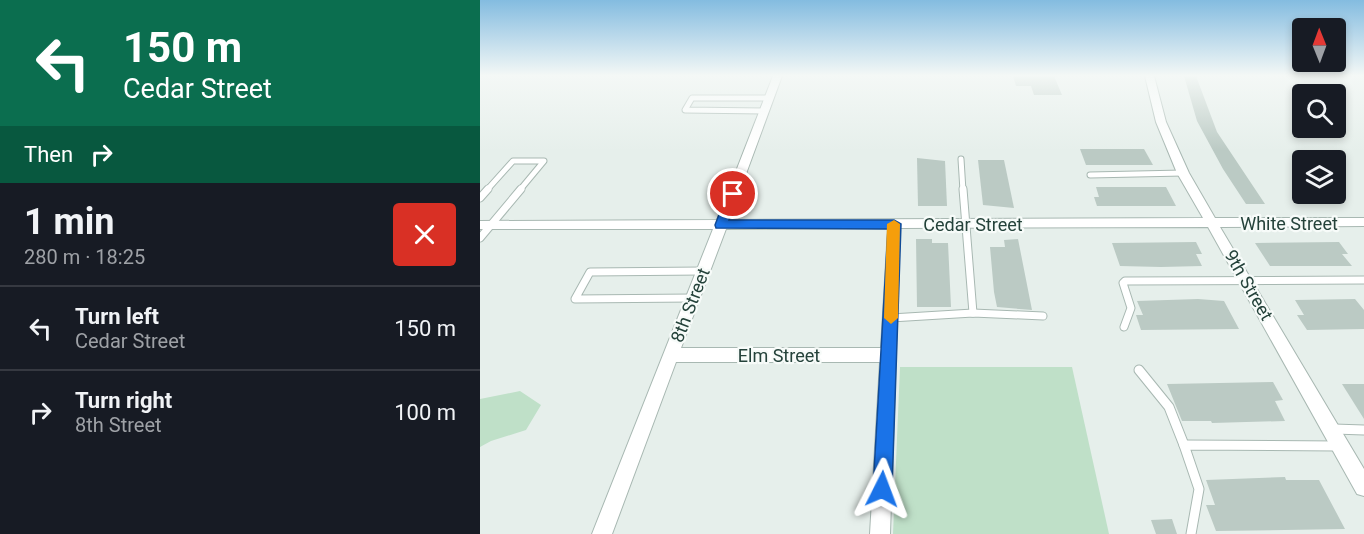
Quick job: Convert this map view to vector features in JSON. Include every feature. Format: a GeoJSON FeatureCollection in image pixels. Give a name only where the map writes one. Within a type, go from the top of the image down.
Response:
{"type":"FeatureCollection","features":[{"type":"Feature","properties":{"kind":"street","name":"8th Street"},"geometry":{"type":"LineString","coordinates":[[602,534],[768,101]]}},
{"type":"Feature","properties":{"kind":"street","name":"9th Street"},"geometry":{"type":"LineString","coordinates":[[1155,101],[1161,123],[1183,172],[1364,487]]}},
{"type":"Feature","properties":{"kind":"street","name":"White Street"},"geometry":{"type":"LineString","coordinates":[[1213,223],[1364,222]]}},
{"type":"Feature","properties":{"kind":"street","name":"Cedar Street"},"geometry":{"type":"LineString","coordinates":[[485,225],[1213,223]]}},
{"type":"Feature","properties":{"kind":"street"},"geometry":{"type":"LineString","coordinates":[[880,534],[894,224]]}},
{"type":"Feature","properties":{"kind":"street","name":"Elm Street"},"geometry":{"type":"LineString","coordinates":[[670,355],[888,355]]}},
{"type":"Feature","properties":{"kind":"lane"},"geometry":{"type":"LineString","coordinates":[[690,101],[685,110],[767,104]]}},
{"type":"Feature","properties":{"kind":"lane"},"geometry":{"type":"LineString","coordinates":[[728,101],[767,104]]}},
{"type":"Feature","properties":{"kind":"lane"},"geometry":{"type":"LineString","coordinates":[[961,159],[973,313]]}},
{"type":"Feature","properties":{"kind":"lane"},"geometry":{"type":"LineString","coordinates":[[480,198],[513,161],[544,161],[485,225],[480,238]]}},
{"type":"Feature","properties":{"kind":"lane"},"geometry":{"type":"LineString","coordinates":[[1090,175],[1183,172]]}},
{"type":"Feature","properties":{"kind":"lane"},"geometry":{"type":"LineString","coordinates":[[693,298],[574,299],[590,272],[703,271]]}},
{"type":"Feature","properties":{"kind":"lane"},"geometry":{"type":"LineString","coordinates":[[1124,327],[1131,308],[1123,284],[1125,281],[1364,280]]}},
{"type":"Feature","properties":{"kind":"lane"},"geometry":{"type":"LineString","coordinates":[[891,318],[973,313],[1044,316]]}},
{"type":"Feature","properties":{"kind":"lane"},"geometry":{"type":"LineString","coordinates":[[1139,370],[1169,407],[1199,489],[1191,534]]}},
{"type":"Feature","properties":{"kind":"lane"},"geometry":{"type":"LineString","coordinates":[[1331,429],[1364,429]]}},
{"type":"Feature","properties":{"kind":"lane"},"geometry":{"type":"LineString","coordinates":[[1184,446],[1341,446]]}},
{"type":"Feature","properties":{"kind":"green space"},"geometry":{"type":"Polygon","coordinates":[[[900,367],[1072,367],[1109,534],[893,534],[900,367]]]}},
{"type":"Feature","properties":{"kind":"green space"},"geometry":{"type":"Polygon","coordinates":[[[520,391],[541,405],[526,430],[491,441],[480,447],[480,399],[520,391]]]}},
{"type":"Feature","properties":{"kind":"building"},"geometry":{"type":"Polygon","coordinates":[[[1191,101],[1205,101],[1217,132],[1265,204],[1246,204],[1223,169],[1197,121],[1191,101]]]}},
{"type":"Feature","properties":{"kind":"building"},"geometry":{"type":"Polygon","coordinates":[[[1080,149],[1144,149],[1153,165],[1086,165],[1080,149]]]}},
{"type":"Feature","properties":{"kind":"building"},"geometry":{"type":"Polygon","coordinates":[[[917,158],[945,161],[947,206],[918,206],[917,158]]]}},
{"type":"Feature","properties":{"kind":"building"},"geometry":{"type":"Polygon","coordinates":[[[978,160],[1004,160],[1014,208],[983,205],[978,160]]]}},
{"type":"Feature","properties":{"kind":"building"},"geometry":{"type":"Polygon","coordinates":[[[1096,187],[1166,187],[1176,206],[1097,206],[1094,197],[1099,197],[1096,187]]]}},
{"type":"Feature","properties":{"kind":"building"},"geometry":{"type":"Polygon","coordinates":[[[916,239],[932,239],[932,243],[948,243],[951,307],[917,307],[916,239]]]}},
{"type":"Feature","properties":{"kind":"building"},"geometry":{"type":"Polygon","coordinates":[[[1018,239],[1032,310],[997,307],[994,292],[990,247],[1005,247],[1004,240],[1018,239]]]}},
{"type":"Feature","properties":{"kind":"building"},"geometry":{"type":"Polygon","coordinates":[[[1196,242],[1202,254],[1196,254],[1202,266],[1120,266],[1112,243],[1196,242]]]}},
{"type":"Feature","properties":{"kind":"building"},"geometry":{"type":"Polygon","coordinates":[[[1339,242],[1348,254],[1342,254],[1352,266],[1270,266],[1255,243],[1339,242]]]}},
{"type":"Feature","properties":{"kind":"building"},"geometry":{"type":"Polygon","coordinates":[[[1198,299],[1224,301],[1239,329],[1141,330],[1136,315],[1143,315],[1137,301],[1198,299]]]}},
{"type":"Feature","properties":{"kind":"building"},"geometry":{"type":"Polygon","coordinates":[[[1355,299],[1364,310],[1364,329],[1307,330],[1297,315],[1304,315],[1295,300],[1355,299]]]}},
{"type":"Feature","properties":{"kind":"building"},"geometry":{"type":"Polygon","coordinates":[[[1273,382],[1283,400],[1275,401],[1285,421],[1212,423],[1211,421],[1182,421],[1167,384],[1273,382]]]}},
{"type":"Feature","properties":{"kind":"building"},"geometry":{"type":"Polygon","coordinates":[[[1342,384],[1364,384],[1364,419],[1342,384]]]}},
{"type":"Feature","properties":{"kind":"building"},"geometry":{"type":"Polygon","coordinates":[[[1285,477],[1286,480],[1319,480],[1345,529],[1216,531],[1206,505],[1215,505],[1206,480],[1285,477]]]}},
{"type":"Feature","properties":{"kind":"building"},"geometry":{"type":"Polygon","coordinates":[[[1172,519],[1177,534],[1156,534],[1151,520],[1172,519]]]}},
{"type":"Feature","properties":{"kind":"slow traffic"},"geometry":{"type":"LineString","coordinates":[[891,318],[894,224]]}},
{"type":"Feature","properties":{"kind":"route"},"geometry":{"type":"LineString","coordinates":[[733,194],[721,225],[894,224],[882,489]]}}]}
